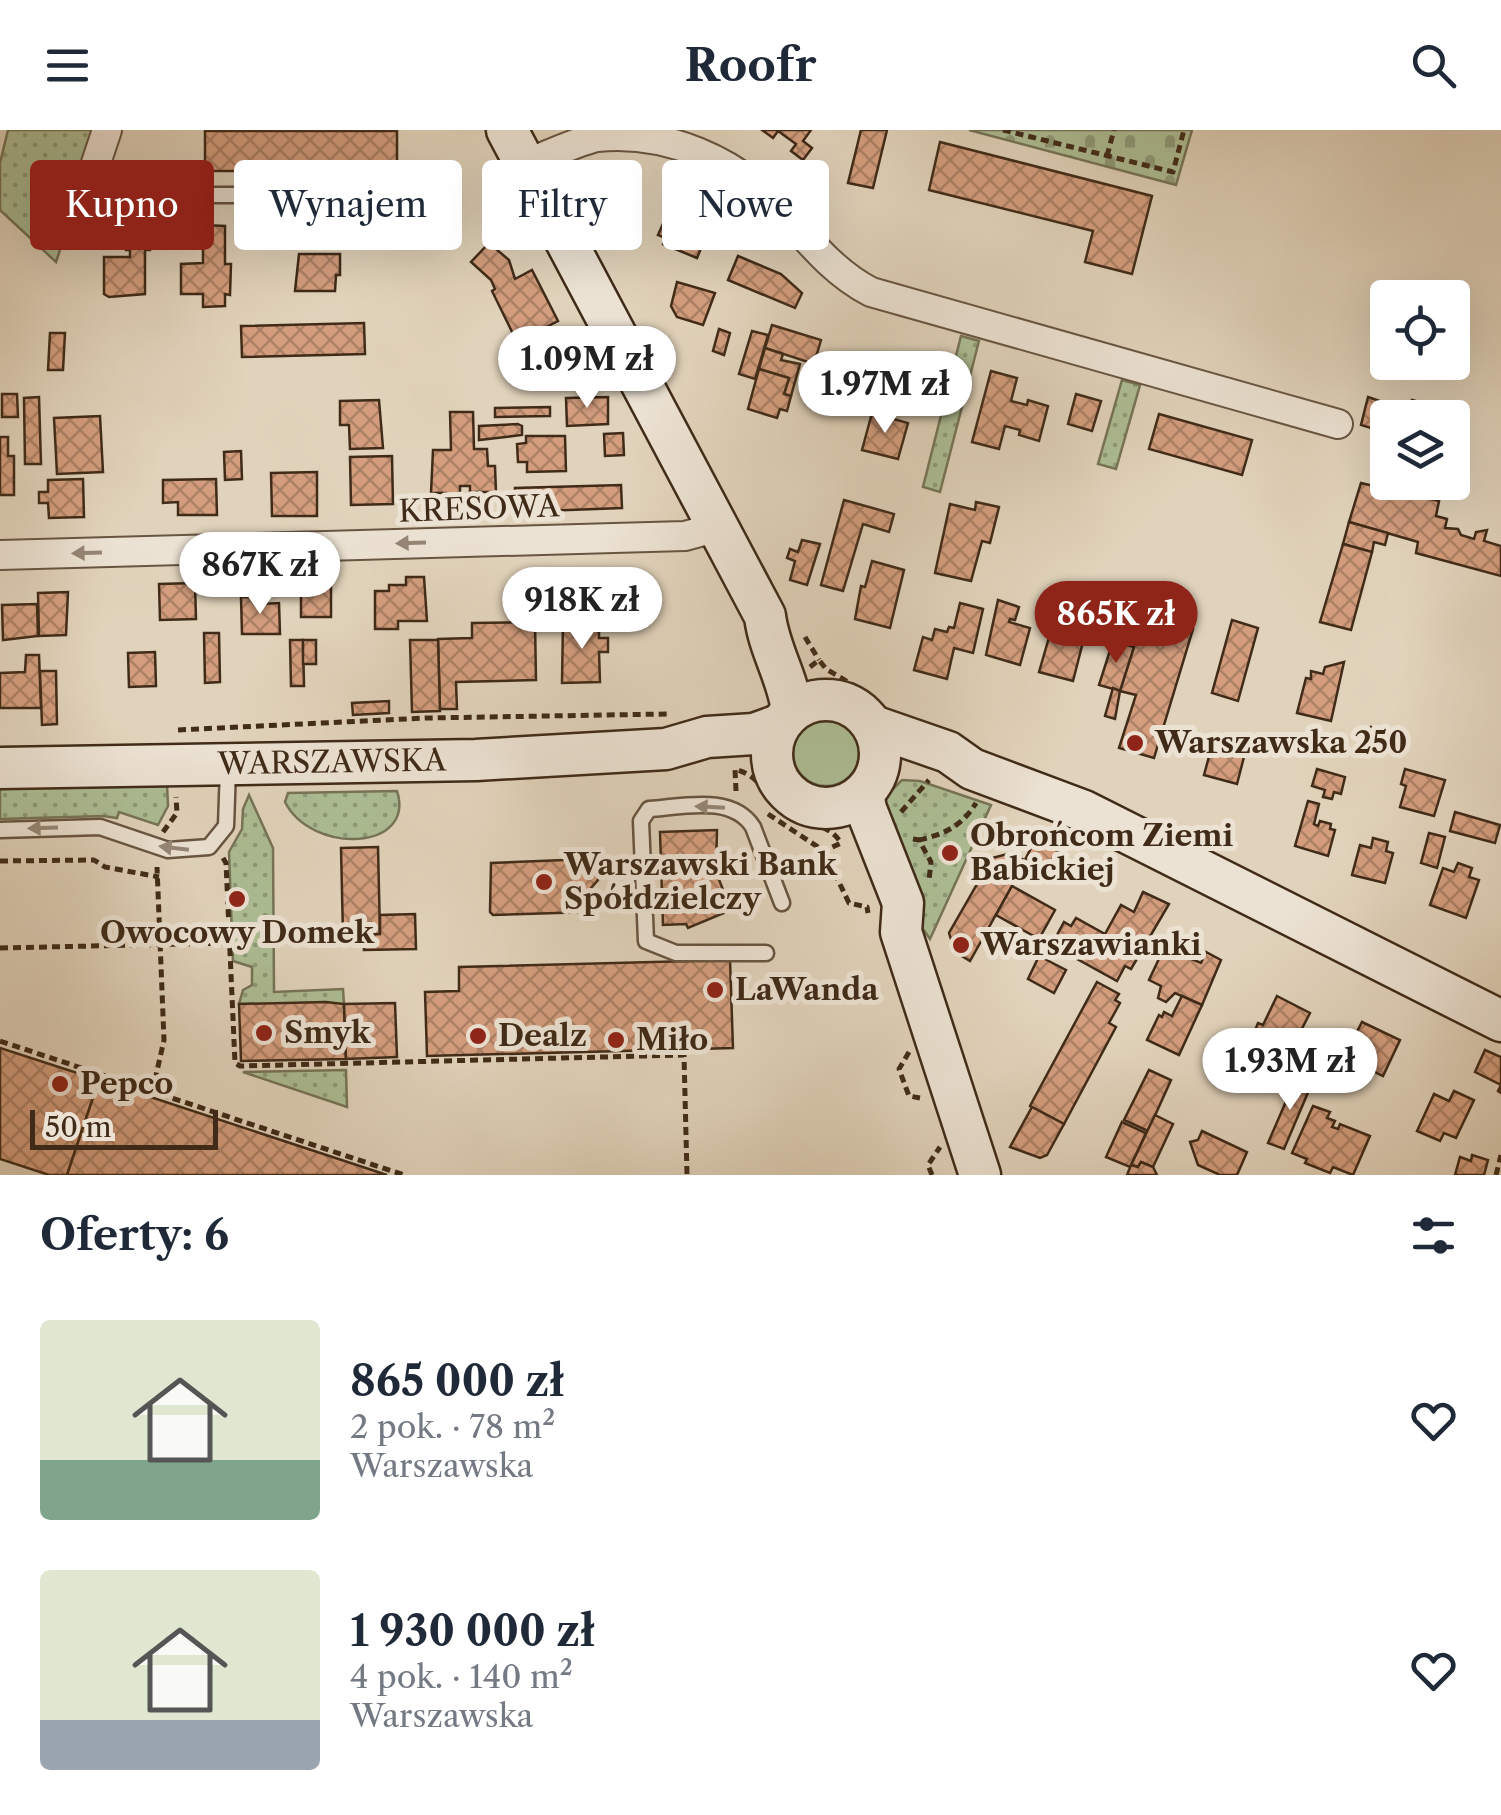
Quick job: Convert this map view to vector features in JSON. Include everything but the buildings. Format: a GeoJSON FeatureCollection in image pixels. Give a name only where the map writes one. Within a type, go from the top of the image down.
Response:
{"type":"FeatureCollection","features":[{"type":"Feature","properties":{"kind":"main road"},"geometry":{"type":"LineString","coordinates":[[516,147],[765,616],[788,634],[796,714],[784,788],[794,798],[820,808],[881,762],[948,752],[976,782]]}},
{"type":"Feature","properties":{"kind":"main road"},"geometry":{"type":"LineString","coordinates":[[796,714],[854,707],[881,762],[866,810],[902,903],[886,929],[980,1175]]}},
{"type":"Feature","properties":{"kind":"main road","name":"WARSZAWSKA"},"geometry":{"type":"LineString","coordinates":[[0,768],[476,760],[672,731],[699,758],[760,759],[796,714]]}},
{"type":"Feature","properties":{"kind":"main road"},"geometry":{"type":"LineString","coordinates":[[881,762],[941,772],[1084,811],[1501,1020]]}},
{"type":"Feature","properties":{"kind":"street"},"geometry":{"type":"LineString","coordinates":[[97,160],[107,130]]}},
{"type":"Feature","properties":{"kind":"street"},"geometry":{"type":"LineString","coordinates":[[516,147],[645,132],[692,145],[732,167],[772,201],[840,272],[872,292],[1338,424]]}},
{"type":"Feature","properties":{"kind":"street","name":"KRESOWA"},"geometry":{"type":"LineString","coordinates":[[0,555],[685,536],[718,527]]}},
{"type":"Feature","properties":{"kind":"lane"},"geometry":{"type":"LineString","coordinates":[[0,830],[100,827],[193,850],[215,844],[226,826],[228,762]]}},
{"type":"Feature","properties":{"kind":"lane"},"geometry":{"type":"LineString","coordinates":[[766,953],[676,953],[646,941],[641,822],[649,810],[698,805],[738,811],[754,827],[782,903]]}},
{"type":"Feature","properties":{"kind":"path"},"geometry":{"type":"LineString","coordinates":[[1003,130],[1172,172],[1184,130]]}},
{"type":"Feature","properties":{"kind":"path"},"geometry":{"type":"LineString","coordinates":[[1107,156],[1114,130]]}},
{"type":"Feature","properties":{"kind":"path"},"geometry":{"type":"LineString","coordinates":[[796,714],[819,660],[881,762]]}},
{"type":"Feature","properties":{"kind":"path"},"geometry":{"type":"LineString","coordinates":[[173,730],[426,718],[672,731]]}},
{"type":"Feature","properties":{"kind":"path"},"geometry":{"type":"LineString","coordinates":[[744,798],[736,799],[735,769],[755,775],[768,796],[792,816],[822,825],[836,834],[841,844],[824,851]]}},
{"type":"Feature","properties":{"kind":"path"},"geometry":{"type":"LineString","coordinates":[[919,840],[962,823],[976,782]]}},
{"type":"Feature","properties":{"kind":"path"},"geometry":{"type":"LineString","coordinates":[[760,809],[824,851],[849,903],[866,908],[886,929]]}},
{"type":"Feature","properties":{"kind":"path"},"geometry":{"type":"LineString","coordinates":[[152,1093],[164,1040],[156,862],[161,840]]}},
{"type":"Feature","properties":{"kind":"path"},"geometry":{"type":"LineString","coordinates":[[215,844],[226,863],[235,1063],[240,1066],[684,1055],[687,1175]]}},
{"type":"Feature","properties":{"kind":"path"},"geometry":{"type":"LineString","coordinates":[[0,861],[94,860],[105,867],[159,877]]}},
{"type":"Feature","properties":{"kind":"path"},"geometry":{"type":"LineString","coordinates":[[0,948],[230,943]]}},
{"type":"Feature","properties":{"kind":"path"},"geometry":{"type":"LineString","coordinates":[[0,1041],[404,1175]]}},
{"type":"Feature","properties":{"kind":"path"},"geometry":{"type":"LineString","coordinates":[[910,1051],[899,1068],[903,1082],[910,1096],[927,1099]]}},
{"type":"Feature","properties":{"kind":"path"},"geometry":{"type":"LineString","coordinates":[[932,1175],[928,1165],[940,1146],[936,1131]]}},
{"type":"Feature","properties":{"kind":"path"},"geometry":{"type":"LineString","coordinates":[[1496,1175],[1501,1156]]}},
{"type":"Feature","properties":{"kind":"green space"},"geometry":{"type":"Polygon","coordinates":[[[8,130],[100,130],[90,160],[30,160],[30,238],[0,210],[0,163],[8,130]]]}},
{"type":"Feature","properties":{"kind":"green space"},"geometry":{"type":"Polygon","coordinates":[[[969,130],[1192,130],[1176,185],[969,130]]]}},
{"type":"Feature","properties":{"kind":"green space"},"geometry":{"type":"Polygon","coordinates":[[[43,250],[60,250],[56,262],[43,250]]]}},
{"type":"Feature","properties":{"kind":"green space"},"geometry":{"type":"Polygon","coordinates":[[[961,336],[979,341],[940,492],[923,487],[961,336]]]}},
{"type":"Feature","properties":{"kind":"green space"},"geometry":{"type":"Polygon","coordinates":[[[1122,380],[1140,385],[1116,469],[1098,464],[1122,380]]]}},
{"type":"Feature","properties":{"kind":"green space"},"geometry":{"type":"Polygon","coordinates":[[[826,720],[849,730],[859,753],[849,776],[826,786],[803,776],[793,753],[803,730],[826,720]]]}},
{"type":"Feature","properties":{"kind":"green space"},"geometry":{"type":"Polygon","coordinates":[[[902,780],[920,781],[991,805],[930,939],[923,929],[882,807],[902,780]]]}},
{"type":"Feature","properties":{"kind":"green space"},"geometry":{"type":"Polygon","coordinates":[[[0,784],[167,784],[168,806],[158,825],[119,812],[117,818],[0,819],[0,784]]]}},
{"type":"Feature","properties":{"kind":"green space"},"geometry":{"type":"Polygon","coordinates":[[[397,791],[399,811],[391,825],[377,835],[358,839],[337,838],[317,831],[298,819],[285,802],[288,793],[397,791]]]}},
{"type":"Feature","properties":{"kind":"green space"},"geometry":{"type":"Polygon","coordinates":[[[249,795],[273,848],[274,992],[343,989],[344,1004],[239,1004],[243,990],[252,985],[252,967],[233,961],[229,852],[242,829],[243,809],[249,795]]]}},
{"type":"Feature","properties":{"kind":"green space"},"geometry":{"type":"Polygon","coordinates":[[[346,1070],[347,1107],[243,1072],[346,1070]]]}},
{"type":"Feature","properties":{"kind":"place","name":"Warszawska 250"},"geometry":{"type":"Point","coordinates":[1135,743]}},
{"type":"Feature","properties":{"kind":"place","name":"Obrońcom Ziemi Babickiej"},"geometry":{"type":"Point","coordinates":[950,853]}},
{"type":"Feature","properties":{"kind":"place","name":"Warszawski Bank Spółdzielczy"},"geometry":{"type":"Point","coordinates":[544,882]}},
{"type":"Feature","properties":{"kind":"place","name":"Owocowy Domek"},"geometry":{"type":"Point","coordinates":[237,899]}},
{"type":"Feature","properties":{"kind":"place","name":"Warszawianki"},"geometry":{"type":"Point","coordinates":[961,945]}},
{"type":"Feature","properties":{"kind":"place","name":"LaWanda"},"geometry":{"type":"Point","coordinates":[715,990]}},
{"type":"Feature","properties":{"kind":"place","name":"Smyk"},"geometry":{"type":"Point","coordinates":[264,1033]}},
{"type":"Feature","properties":{"kind":"place","name":"Dealz"},"geometry":{"type":"Point","coordinates":[478,1036]}},
{"type":"Feature","properties":{"kind":"place","name":"Miło"},"geometry":{"type":"Point","coordinates":[616,1040]}},
{"type":"Feature","properties":{"kind":"place","name":"Pepco"},"geometry":{"type":"Point","coordinates":[60,1084]}}]}
